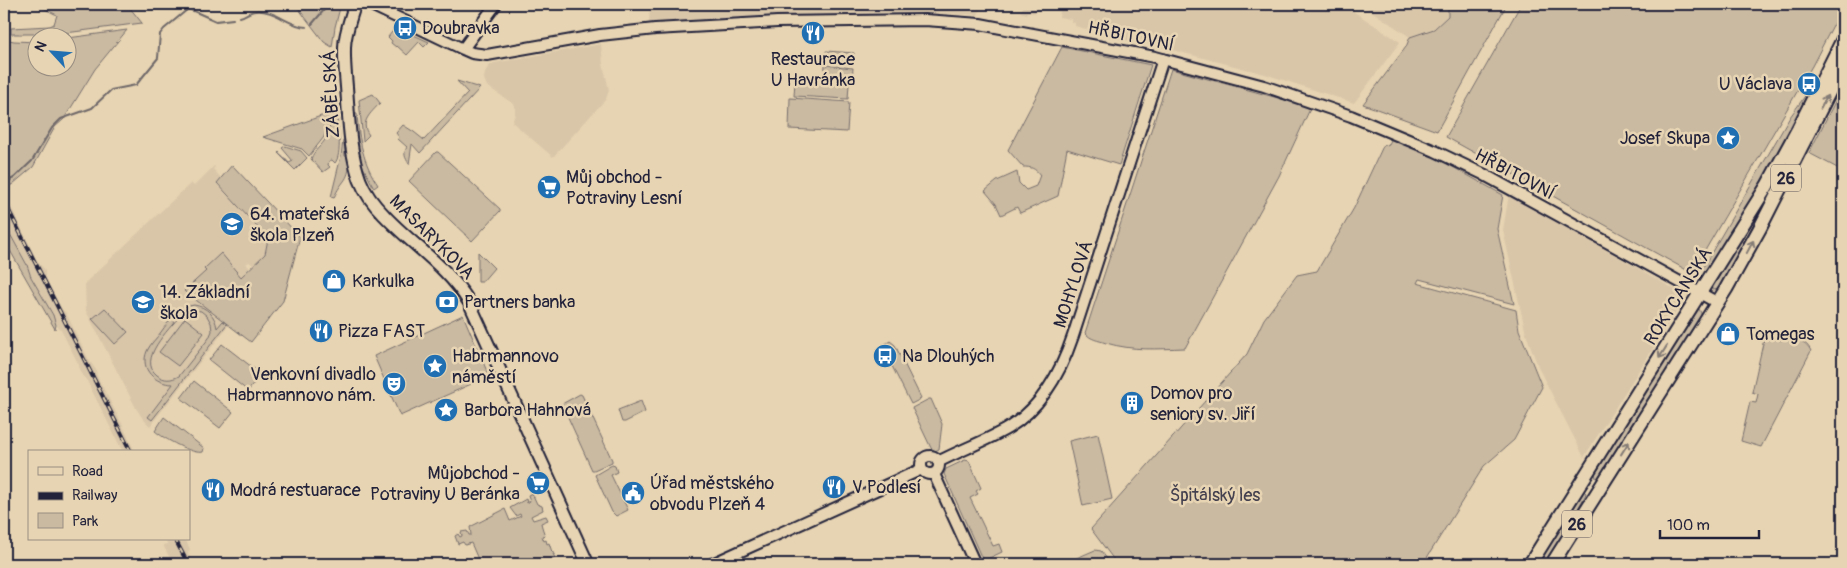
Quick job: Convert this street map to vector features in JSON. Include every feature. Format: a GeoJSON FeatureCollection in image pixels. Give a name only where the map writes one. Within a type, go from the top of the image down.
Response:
{"type":"FeatureCollection","features":[{"type":"Feature","properties":{"kind":"main road","name":"ZÁBĚLSKÁ"},"geometry":{"type":"LineString","coordinates":[[355,4],[347,30],[345,60],[353,153],[361,182]]}},
{"type":"Feature","properties":{"kind":"main road","name":"ROKYCANSKÁ"},"geometry":{"type":"LineString","coordinates":[[1530,564],[1777,168],[1843,39]]}},
{"type":"Feature","properties":{"kind":"main road","name":"ROKYCANSKÁ"},"geometry":{"type":"LineString","coordinates":[[1552,564],[1718,303],[1760,228],[1843,65]]}},
{"type":"Feature","properties":{"kind":"main road","name":"MASARYKOVA"},"geometry":{"type":"LineString","coordinates":[[361,182],[368,196],[385,216],[440,266],[469,302],[588,564]]}},
{"type":"Feature","properties":{"kind":"street","name":"HŘBITOVNÍ"},"geometry":{"type":"LineString","coordinates":[[369,4],[472,53],[487,55],[600,35],[654,29],[777,22],[925,20],[980,24],[1164,59],[1264,86],[1435,150],[1483,174],[1718,303]]}},
{"type":"Feature","properties":{"kind":"street"},"geometry":{"type":"LineString","coordinates":[[464,49],[496,4]]}},
{"type":"Feature","properties":{"kind":"street","name":"MOHYLOVÁ"},"geometry":{"type":"LineString","coordinates":[[938,462],[1014,424],[1037,403],[1056,376],[1074,336],[1164,59]]}},
{"type":"Feature","properties":{"kind":"street"},"geometry":{"type":"LineString","coordinates":[[922,469],[922,462],[926,457],[934,457],[938,462],[938,470],[935,475]]}},
{"type":"Feature","properties":{"kind":"street"},"geometry":{"type":"LineString","coordinates":[[922,469],[928,474],[935,475]]}},
{"type":"Feature","properties":{"kind":"street"},"geometry":{"type":"LineString","coordinates":[[712,564],[922,469]]}},
{"type":"Feature","properties":{"kind":"street"},"geometry":{"type":"LineString","coordinates":[[935,475],[975,564]]}},
{"type":"Feature","properties":{"kind":"shaded area"},"geometry":{"type":"Polygon","coordinates":[[[650,4],[983,4],[978,15],[941,13],[774,16],[649,23],[650,4]]]}},
{"type":"Feature","properties":{"kind":"shaded area"},"geometry":{"type":"Polygon","coordinates":[[[1025,4],[1342,4],[1400,42],[1354,103],[1265,74],[1153,45],[1088,33],[1089,30],[1075,26],[1071,19],[1059,17],[1060,11],[1037,6],[1035,13],[1027,12],[1027,14],[1020,12],[1025,4]]]}},
{"type":"Feature","properties":{"kind":"shaded area"},"geometry":{"type":"Polygon","coordinates":[[[1361,4],[1448,4],[1449,16],[1434,29],[1410,37],[1361,4]]]}},
{"type":"Feature","properties":{"kind":"shaded area"},"geometry":{"type":"Polygon","coordinates":[[[601,44],[609,90],[606,99],[553,157],[512,122],[515,115],[515,105],[487,86],[484,79],[485,72],[494,63],[601,44]]]}},
{"type":"Feature","properties":{"kind":"shaded area","name":"14. Základní škola"},"geometry":{"type":"Polygon","coordinates":[[[214,166],[213,169],[222,179],[217,184],[268,240],[265,254],[253,265],[249,262],[246,264],[250,268],[241,277],[221,253],[205,269],[206,271],[184,291],[229,325],[150,426],[136,408],[86,311],[85,283],[191,183],[194,186],[214,166]]]}},
{"type":"Feature","properties":{"kind":"shaded area"},"geometry":{"type":"Polygon","coordinates":[[[4,192],[37,261],[45,270],[45,277],[96,370],[97,376],[134,450],[122,450],[87,381],[80,372],[79,365],[61,330],[56,325],[53,314],[31,277],[27,265],[4,223],[4,192]]]}},
{"type":"Feature","properties":{"kind":"shaded area"},"geometry":{"type":"Polygon","coordinates":[[[1509,194],[1686,296],[1584,457],[1539,369],[1526,334],[1503,230],[1509,194]]]}},
{"type":"Feature","properties":{"kind":"shaded area"},"geometry":{"type":"Polygon","coordinates":[[[166,540],[186,540],[190,549],[188,553],[193,564],[173,564],[163,545],[167,544],[166,540]]]}},
{"type":"Feature","properties":{"kind":"green space"},"geometry":{"type":"Polygon","coordinates":[[[35,4],[134,4],[130,8],[142,23],[78,31],[78,28],[28,28],[28,34],[11,34],[11,28],[50,26],[54,24],[57,15],[35,4]]]}},
{"type":"Feature","properties":{"kind":"green space"},"geometry":{"type":"Polygon","coordinates":[[[295,4],[314,4],[316,6],[319,4],[341,4],[332,47],[324,42],[295,4]]]}},
{"type":"Feature","properties":{"kind":"green space"},"geometry":{"type":"Polygon","coordinates":[[[1448,4],[1507,4],[1437,131],[1363,104],[1406,47],[1410,37],[1434,29],[1448,16],[1448,4]]]}},
{"type":"Feature","properties":{"kind":"green space"},"geometry":{"type":"Polygon","coordinates":[[[1521,4],[1843,4],[1843,6],[1812,66],[1692,273],[1446,137],[1521,4]]]}},
{"type":"Feature","properties":{"kind":"green space"},"geometry":{"type":"Polygon","coordinates":[[[396,27],[429,42],[424,47],[419,42],[407,55],[391,43],[392,41],[388,37],[396,27]]]}},
{"type":"Feature","properties":{"kind":"green space"},"geometry":{"type":"Polygon","coordinates":[[[127,30],[95,69],[64,119],[55,127],[33,167],[4,189],[4,39],[28,42],[28,78],[78,78],[78,37],[127,30]]]}},
{"type":"Feature","properties":{"kind":"green space"},"geometry":{"type":"Polygon","coordinates":[[[1062,47],[1151,65],[1119,165],[1067,149],[1058,196],[1020,213],[1017,207],[1001,215],[996,204],[985,191],[997,181],[1017,172],[1019,183],[1026,190],[1036,186],[1040,175],[1033,168],[1023,167],[1008,150],[1062,47]]]}},
{"type":"Feature","properties":{"kind":"green space"},"geometry":{"type":"Polygon","coordinates":[[[1843,49],[1843,55],[1759,221],[1720,289],[1713,290],[1791,149],[1843,49]]]}},
{"type":"Feature","properties":{"kind":"green space"},"geometry":{"type":"Polygon","coordinates":[[[826,51],[854,53],[853,64],[825,62],[826,51]]]}},
{"type":"Feature","properties":{"kind":"green space"},"geometry":{"type":"Polygon","coordinates":[[[825,65],[853,68],[852,80],[824,78],[825,65]]]}},
{"type":"Feature","properties":{"kind":"green space"},"geometry":{"type":"Polygon","coordinates":[[[1171,69],[1300,104],[1310,109],[1279,176],[1185,348],[1145,349],[1116,346],[1095,340],[1085,333],[1171,69]]]}},
{"type":"Feature","properties":{"kind":"green space"},"geometry":{"type":"Polygon","coordinates":[[[457,81],[480,88],[420,153],[412,144],[409,164],[405,156],[407,147],[398,139],[399,137],[396,133],[403,125],[424,140],[468,93],[457,81]]]}},
{"type":"Feature","properties":{"kind":"green space"},"geometry":{"type":"Polygon","coordinates":[[[795,81],[849,84],[848,99],[794,96],[795,81]]]}},
{"type":"Feature","properties":{"kind":"green space"},"geometry":{"type":"Polygon","coordinates":[[[1812,86],[1808,101],[1759,190],[1707,274],[1702,269],[1790,117],[1812,86]]]}},
{"type":"Feature","properties":{"kind":"green space"},"geometry":{"type":"Polygon","coordinates":[[[1843,86],[1843,171],[1809,153],[1843,86]]]}},
{"type":"Feature","properties":{"kind":"green space"},"geometry":{"type":"Polygon","coordinates":[[[373,94],[380,103],[367,118],[365,126],[369,135],[363,141],[359,100],[373,94]]]}},
{"type":"Feature","properties":{"kind":"green space"},"geometry":{"type":"Polygon","coordinates":[[[790,98],[849,102],[847,132],[789,129],[790,98]]]}},
{"type":"Feature","properties":{"kind":"green space"},"geometry":{"type":"Polygon","coordinates":[[[332,112],[334,114],[328,121],[324,137],[309,156],[302,149],[263,137],[332,112]]]}},
{"type":"Feature","properties":{"kind":"green space"},"geometry":{"type":"Polygon","coordinates":[[[353,113],[357,114],[365,160],[378,185],[374,188],[359,159],[353,113]]]}},
{"type":"Feature","properties":{"kind":"green space"},"geometry":{"type":"Polygon","coordinates":[[[336,115],[339,133],[339,154],[335,163],[332,160],[329,161],[328,165],[330,167],[323,172],[311,159],[326,138],[336,115]]]}},
{"type":"Feature","properties":{"kind":"green space","name":"Špitálský les"},"geometry":{"type":"Polygon","coordinates":[[[1392,138],[1433,156],[1503,195],[1497,229],[1514,304],[1419,279],[1417,283],[1516,310],[1519,330],[1542,387],[1514,440],[1484,466],[1423,564],[1117,564],[1091,529],[1247,354],[1264,319],[1297,275],[1317,271],[1354,208],[1384,144],[1388,146],[1392,138]]]}},
{"type":"Feature","properties":{"kind":"green space"},"geometry":{"type":"Polygon","coordinates":[[[343,140],[345,156],[348,157],[349,165],[347,176],[334,198],[331,197],[343,140]]]}},
{"type":"Feature","properties":{"kind":"green space"},"geometry":{"type":"Polygon","coordinates":[[[285,146],[301,151],[307,158],[295,170],[278,153],[289,163],[293,161],[282,148],[285,146]]]}},
{"type":"Feature","properties":{"kind":"green space"},"geometry":{"type":"Polygon","coordinates":[[[436,152],[500,209],[472,241],[409,181],[436,152]]]}},
{"type":"Feature","properties":{"kind":"green space"},"geometry":{"type":"Polygon","coordinates":[[[232,165],[300,237],[283,301],[251,342],[184,291],[206,271],[204,269],[221,253],[241,277],[265,254],[268,239],[217,183],[232,165]]]}},
{"type":"Feature","properties":{"kind":"green space"},"geometry":{"type":"Polygon","coordinates":[[[4,223],[27,265],[31,277],[53,315],[56,325],[55,329],[4,240],[4,223]]]}},
{"type":"Feature","properties":{"kind":"green space"},"geometry":{"type":"Polygon","coordinates":[[[478,252],[494,268],[482,282],[478,282],[478,252]]]}},
{"type":"Feature","properties":{"kind":"green space"},"geometry":{"type":"Polygon","coordinates":[[[188,306],[199,306],[206,310],[214,319],[217,328],[223,321],[227,324],[152,420],[148,417],[173,384],[155,379],[147,370],[145,358],[147,351],[174,315],[188,306]],[[186,311],[157,345],[151,361],[152,369],[160,377],[168,379],[179,376],[209,338],[212,331],[211,323],[201,311],[186,311]]]}},
{"type":"Feature","properties":{"kind":"green space"},"geometry":{"type":"Polygon","coordinates":[[[105,308],[128,332],[115,344],[92,319],[105,308]]]}},
{"type":"Feature","properties":{"kind":"green space"},"geometry":{"type":"Polygon","coordinates":[[[1699,309],[1701,316],[1600,479],[1596,478],[1595,473],[1633,407],[1696,310],[1699,309]]]}},
{"type":"Feature","properties":{"kind":"green space"},"geometry":{"type":"Polygon","coordinates":[[[463,315],[489,376],[400,416],[374,356],[463,315]]]}},
{"type":"Feature","properties":{"kind":"green space"},"geometry":{"type":"Polygon","coordinates":[[[185,318],[204,333],[178,366],[159,352],[185,318]]]}},
{"type":"Feature","properties":{"kind":"green space"},"geometry":{"type":"Polygon","coordinates":[[[1768,334],[1778,340],[1802,341],[1811,351],[1761,447],[1741,441],[1750,402],[1756,403],[1758,394],[1752,392],[1764,339],[1768,334]]]}},
{"type":"Feature","properties":{"kind":"green space"},"geometry":{"type":"Polygon","coordinates":[[[890,341],[895,345],[921,398],[911,404],[882,346],[890,341]]]}},
{"type":"Feature","properties":{"kind":"green space"},"geometry":{"type":"Polygon","coordinates":[[[222,344],[261,374],[248,391],[209,360],[222,344]]]}},
{"type":"Feature","properties":{"kind":"green space"},"geometry":{"type":"Polygon","coordinates":[[[194,381],[233,412],[220,428],[181,398],[194,381]]]}},
{"type":"Feature","properties":{"kind":"green space"},"geometry":{"type":"Polygon","coordinates":[[[580,394],[612,460],[612,462],[594,470],[592,470],[562,404],[580,394]]]}},
{"type":"Feature","properties":{"kind":"green space"},"geometry":{"type":"Polygon","coordinates":[[[931,399],[942,424],[939,449],[935,451],[931,448],[912,408],[931,399]]]}},
{"type":"Feature","properties":{"kind":"green space"},"geometry":{"type":"Polygon","coordinates":[[[641,401],[645,412],[622,422],[618,410],[641,401]]]}},
{"type":"Feature","properties":{"kind":"green space"},"geometry":{"type":"Polygon","coordinates":[[[164,417],[204,448],[203,452],[186,449],[164,438],[155,431],[164,417]]]}},
{"type":"Feature","properties":{"kind":"green space"},"geometry":{"type":"Polygon","coordinates":[[[1098,434],[1112,499],[1083,506],[1069,441],[1098,434]]]}},
{"type":"Feature","properties":{"kind":"green space"},"geometry":{"type":"Polygon","coordinates":[[[965,460],[969,461],[981,488],[976,491],[978,494],[970,498],[993,546],[999,544],[1002,552],[983,561],[944,474],[946,469],[965,460]]]}},
{"type":"Feature","properties":{"kind":"green space"},"geometry":{"type":"Polygon","coordinates":[[[612,465],[615,466],[617,472],[611,475],[628,510],[616,516],[612,512],[595,475],[612,465]]]}},
{"type":"Feature","properties":{"kind":"green space"},"geometry":{"type":"Polygon","coordinates":[[[1583,490],[1586,493],[1585,496],[1547,564],[1538,564],[1570,507],[1583,490]]]}},
{"type":"Feature","properties":{"kind":"green space"},"geometry":{"type":"Polygon","coordinates":[[[532,493],[537,504],[542,506],[543,510],[531,516],[533,520],[546,516],[548,520],[541,523],[545,535],[542,536],[544,541],[546,540],[547,544],[549,543],[552,552],[555,554],[553,554],[555,558],[549,561],[551,564],[480,564],[471,543],[465,545],[463,542],[458,544],[455,536],[458,534],[460,537],[462,536],[461,532],[467,531],[471,535],[470,527],[505,509],[510,521],[521,516],[520,514],[516,516],[510,508],[526,499],[527,503],[530,501],[528,495],[532,493]]]}},
{"type":"Feature","properties":{"kind":"green space"},"geometry":{"type":"Polygon","coordinates":[[[1095,550],[1101,551],[1111,564],[1063,564],[1095,550]]]}},
{"type":"Feature","properties":{"kind":"waterway"},"geometry":{"type":"LineString","coordinates":[[4,183],[14,178],[32,161],[52,128],[61,119],[92,108],[111,90],[136,85],[158,58],[160,34],[194,4]]}},
{"type":"Feature","properties":{"kind":"waterway"},"geometry":{"type":"LineString","coordinates":[[312,24],[332,4]]}},
{"type":"Feature","properties":{"kind":"waterway"},"geometry":{"type":"LineString","coordinates":[[189,9],[216,21],[233,19]]}},
{"type":"Feature","properties":{"kind":"waterway"},"geometry":{"type":"LineString","coordinates":[[240,17],[253,11],[262,11],[293,24],[306,27]]}},
{"type":"Feature","properties":{"kind":"railway"},"geometry":{"type":"LineString","coordinates":[[4,201],[130,450]]}},
{"type":"Feature","properties":{"kind":"railway"},"geometry":{"type":"LineString","coordinates":[[176,540],[188,564]]}},
{"type":"Feature","properties":{"kind":"place","name":"Doubravka"},"geometry":{"type":"Point","coordinates":[405,28]}},
{"type":"Feature","properties":{"kind":"place","name":"Restaurace U Havránka"},"geometry":{"type":"Point","coordinates":[813,33]}},
{"type":"Feature","properties":{"kind":"place","name":"U Václava"},"geometry":{"type":"Point","coordinates":[1809,84]}},
{"type":"Feature","properties":{"kind":"place","name":"Josef Skupa"},"geometry":{"type":"Point","coordinates":[1728,138]}},
{"type":"Feature","properties":{"kind":"place","name":"Můj obchod - Potraviny Lesní"},"geometry":{"type":"Point","coordinates":[549,187]}},
{"type":"Feature","properties":{"kind":"place","name":"64. mateřská škola Plzeň"},"geometry":{"type":"Point","coordinates":[232,224]}},
{"type":"Feature","properties":{"kind":"place","name":"Karkulka"},"geometry":{"type":"Point","coordinates":[334,281]}},
{"type":"Feature","properties":{"kind":"place","name":"14. Základní škola"},"geometry":{"type":"Point","coordinates":[143,302]}},
{"type":"Feature","properties":{"kind":"place","name":"Partners banka"},"geometry":{"type":"Point","coordinates":[447,302]}},
{"type":"Feature","properties":{"kind":"place","name":"Pizza FAST"},"geometry":{"type":"Point","coordinates":[321,331]}},
{"type":"Feature","properties":{"kind":"place","name":"Tomegas"},"geometry":{"type":"Point","coordinates":[1728,334]}},
{"type":"Feature","properties":{"kind":"place","name":"Na Dlouhých"},"geometry":{"type":"Point","coordinates":[885,356]}},
{"type":"Feature","properties":{"kind":"place","name":"Habrmannovo náměstí"},"geometry":{"type":"Point","coordinates":[435,366]}},
{"type":"Feature","properties":{"kind":"place","name":"Venkovní divadlo Habrmannovo nám."},"geometry":{"type":"Point","coordinates":[394,384]}},
{"type":"Feature","properties":{"kind":"place","name":"Domov pro seniory sv. Jiří"},"geometry":{"type":"Point","coordinates":[1132,403]}},
{"type":"Feature","properties":{"kind":"place","name":"Barbora Hahnová"},"geometry":{"type":"Point","coordinates":[446,410]}},
{"type":"Feature","properties":{"kind":"place","name":"Můjobchod - Potraviny U Beránka"},"geometry":{"type":"Point","coordinates":[538,483]}},
{"type":"Feature","properties":{"kind":"place","name":"V Podlesí"},"geometry":{"type":"Point","coordinates":[834,487]}},
{"type":"Feature","properties":{"kind":"place","name":"Modrá restuarace"},"geometry":{"type":"Point","coordinates":[213,490]}},
{"type":"Feature","properties":{"kind":"place","name":"Úřad městského obvodu Plzeň 4"},"geometry":{"type":"Point","coordinates":[633,493]}}]}
